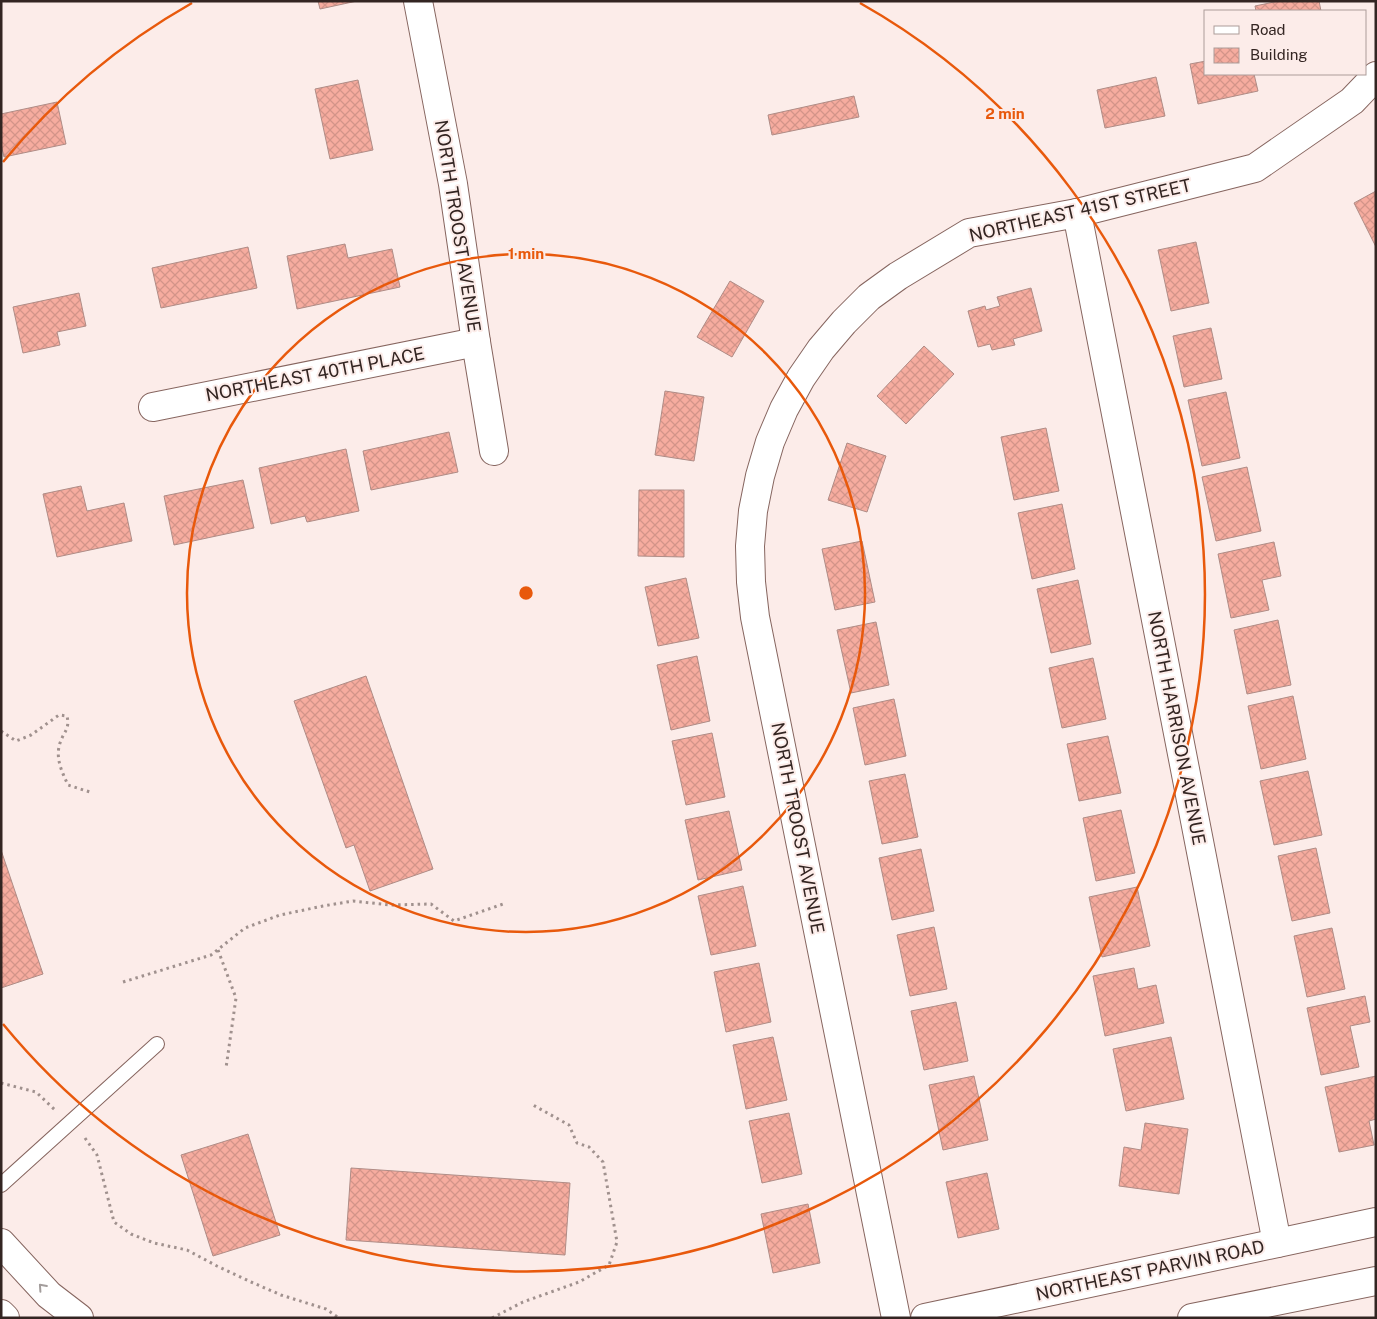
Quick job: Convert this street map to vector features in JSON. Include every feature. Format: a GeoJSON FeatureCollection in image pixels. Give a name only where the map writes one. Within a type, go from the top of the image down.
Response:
{"type":"FeatureCollection","features":[{"type":"Feature","properties":{"kind":"street","name":"NORTH TROOST AVENUE"},"geometry":{"type":"LineString","coordinates":[[418,1],[454,184],[476,342],[494,451]]}},
{"type":"Feature","properties":{"kind":"street","name":"NORTHEAST 41ST STREET"},"geometry":{"type":"LineString","coordinates":[[821,349],[844,322],[898,276],[969,233],[1078,213],[1255,168],[1352,101],[1374,82]]}},
{"type":"Feature","properties":{"kind":"street","name":"NORTH HARRISON AVENUE"},"geometry":{"type":"LineString","coordinates":[[1078,213],[1277,1243]]}},
{"type":"Feature","properties":{"kind":"street","name":"NORTHEAST 40TH PLACE"},"geometry":{"type":"LineString","coordinates":[[153,407],[476,342]]}},
{"type":"Feature","properties":{"kind":"street","name":"NORTH TROOST AVENUE"},"geometry":{"type":"LineString","coordinates":[[821,349],[800,378],[770,442],[760,476],[753,511],[750,546],[751,582],[756,617],[896,1318]]}},
{"type":"Feature","properties":{"kind":"street","name":"NORTHEAST PARVIN ROAD"},"geometry":{"type":"LineString","coordinates":[[925,1318],[1376,1222]]}},
{"type":"Feature","properties":{"kind":"street"},"geometry":{"type":"LineString","coordinates":[[1,1243],[49,1295],[80,1318]]}},
{"type":"Feature","properties":{"kind":"street"},"geometry":{"type":"LineString","coordinates":[[1192,1318],[1376,1281]]}},
{"type":"Feature","properties":{"kind":"street"},"geometry":{"type":"LineString","coordinates":[[1,1314],[6,1318]]}},
{"type":"Feature","properties":{"kind":"lane"},"geometry":{"type":"LineString","coordinates":[[1,1186],[157,1044]]}},
{"type":"Feature","properties":{"kind":"path"},"geometry":{"type":"LineString","coordinates":[[1,731],[16,741],[31,735],[59,715],[67,716],[69,724],[59,745],[59,764],[68,786],[93,793]]}},
{"type":"Feature","properties":{"kind":"path"},"geometry":{"type":"LineString","coordinates":[[123,982],[211,955],[245,928],[280,915],[353,901],[390,904],[431,904],[454,921],[506,903]]}},
{"type":"Feature","properties":{"kind":"path"},"geometry":{"type":"LineString","coordinates":[[218,950],[236,998],[226,1068]]}},
{"type":"Feature","properties":{"kind":"path"},"geometry":{"type":"LineString","coordinates":[[1,1083],[36,1092],[71,1122],[87,1140],[96,1155],[114,1222],[130,1234],[154,1243],[187,1250],[251,1282],[282,1295],[326,1309],[339,1318]]}},
{"type":"Feature","properties":{"kind":"path"},"geometry":{"type":"LineString","coordinates":[[492,1318],[523,1302],[578,1282],[609,1265],[617,1242],[603,1162],[589,1147],[576,1143],[569,1125],[533,1105]]}},
{"type":"Feature","properties":{"kind":"building"},"geometry":{"type":"Polygon","coordinates":[[[318,1],[357,1],[320,9],[318,1]]]}},
{"type":"Feature","properties":{"kind":"building"},"geometry":{"type":"Polygon","coordinates":[[[1279,1],[1319,1],[1321,10],[1256,10],[1255,6],[1279,1]]]}},
{"type":"Feature","properties":{"kind":"building"},"geometry":{"type":"Polygon","coordinates":[[[1204,61],[1204,75],[1254,75],[1258,91],[1198,104],[1190,64],[1204,61]]]}},
{"type":"Feature","properties":{"kind":"building"},"geometry":{"type":"Polygon","coordinates":[[[1156,77],[1165,116],[1105,128],[1097,90],[1156,77]]]}},
{"type":"Feature","properties":{"kind":"building"},"geometry":{"type":"Polygon","coordinates":[[[358,80],[373,150],[330,159],[315,89],[358,80]]]}},
{"type":"Feature","properties":{"kind":"building"},"geometry":{"type":"Polygon","coordinates":[[[854,96],[859,117],[772,135],[768,115],[854,96]]]}},
{"type":"Feature","properties":{"kind":"building"},"geometry":{"type":"Polygon","coordinates":[[[57,102],[66,144],[4,157],[1,144],[1,114],[57,102]]]}},
{"type":"Feature","properties":{"kind":"building"},"geometry":{"type":"Polygon","coordinates":[[[1376,191],[1376,247],[1354,203],[1376,191]]]}},
{"type":"Feature","properties":{"kind":"building"},"geometry":{"type":"Polygon","coordinates":[[[1196,242],[1209,303],[1171,311],[1158,250],[1196,242]]]}},
{"type":"Feature","properties":{"kind":"building"},"geometry":{"type":"Polygon","coordinates":[[[345,244],[348,258],[392,249],[400,287],[297,309],[287,256],[345,244]]]}},
{"type":"Feature","properties":{"kind":"building"},"geometry":{"type":"Polygon","coordinates":[[[248,247],[257,288],[161,308],[152,268],[248,247]]]}},
{"type":"Feature","properties":{"kind":"building"},"geometry":{"type":"Polygon","coordinates":[[[730,281],[764,301],[732,357],[697,337],[730,281]]]}},
{"type":"Feature","properties":{"kind":"building"},"geometry":{"type":"Polygon","coordinates":[[[1031,288],[1042,331],[1013,339],[1015,345],[992,350],[990,344],[978,347],[968,311],[985,306],[986,310],[1000,306],[997,297],[1031,288]]]}},
{"type":"Feature","properties":{"kind":"building"},"geometry":{"type":"Polygon","coordinates":[[[79,293],[86,326],[57,332],[60,345],[23,353],[13,307],[79,293]]]}},
{"type":"Feature","properties":{"kind":"building"},"geometry":{"type":"Polygon","coordinates":[[[1211,328],[1222,379],[1184,387],[1173,336],[1211,328]]]}},
{"type":"Feature","properties":{"kind":"building"},"geometry":{"type":"Polygon","coordinates":[[[924,346],[954,374],[906,424],[877,396],[924,346]]]}},
{"type":"Feature","properties":{"kind":"building"},"geometry":{"type":"Polygon","coordinates":[[[665,391],[704,397],[694,461],[655,455],[665,391]]]}},
{"type":"Feature","properties":{"kind":"building"},"geometry":{"type":"Polygon","coordinates":[[[1226,392],[1240,458],[1202,466],[1188,400],[1226,392]]]}},
{"type":"Feature","properties":{"kind":"building"},"geometry":{"type":"Polygon","coordinates":[[[1046,428],[1059,491],[1014,500],[1001,437],[1046,428]]]}},
{"type":"Feature","properties":{"kind":"building"},"geometry":{"type":"Polygon","coordinates":[[[449,432],[458,472],[371,490],[363,451],[449,432]]]}},
{"type":"Feature","properties":{"kind":"building"},"geometry":{"type":"Polygon","coordinates":[[[847,443],[886,456],[867,512],[828,500],[847,443]]]}},
{"type":"Feature","properties":{"kind":"building"},"geometry":{"type":"Polygon","coordinates":[[[346,449],[359,511],[307,522],[305,516],[271,524],[259,468],[346,449]]]}},
{"type":"Feature","properties":{"kind":"building"},"geometry":{"type":"Polygon","coordinates":[[[1247,467],[1261,531],[1216,541],[1202,477],[1247,467]]]}},
{"type":"Feature","properties":{"kind":"building"},"geometry":{"type":"Polygon","coordinates":[[[243,480],[254,528],[174,545],[164,496],[243,480]]]}},
{"type":"Feature","properties":{"kind":"building"},"geometry":{"type":"Polygon","coordinates":[[[81,486],[87,511],[124,503],[132,541],[57,557],[43,494],[81,486]]]}},
{"type":"Feature","properties":{"kind":"building"},"geometry":{"type":"Polygon","coordinates":[[[639,490],[684,490],[684,557],[638,556],[639,490]]]}},
{"type":"Feature","properties":{"kind":"building"},"geometry":{"type":"Polygon","coordinates":[[[1062,504],[1075,569],[1032,579],[1018,513],[1062,504]]]}},
{"type":"Feature","properties":{"kind":"building"},"geometry":{"type":"Polygon","coordinates":[[[862,541],[875,602],[835,610],[822,549],[862,541]]]}},
{"type":"Feature","properties":{"kind":"building"},"geometry":{"type":"Polygon","coordinates":[[[1274,542],[1281,576],[1262,580],[1269,610],[1231,618],[1218,554],[1274,542]]]}},
{"type":"Feature","properties":{"kind":"building"},"geometry":{"type":"Polygon","coordinates":[[[686,578],[699,638],[658,646],[645,587],[686,578]]]}},
{"type":"Feature","properties":{"kind":"building"},"geometry":{"type":"Polygon","coordinates":[[[1078,580],[1091,644],[1051,653],[1037,589],[1078,580]]]}},
{"type":"Feature","properties":{"kind":"building"},"geometry":{"type":"Polygon","coordinates":[[[1278,620],[1291,685],[1247,694],[1234,630],[1278,620]]]}},
{"type":"Feature","properties":{"kind":"building"},"geometry":{"type":"Polygon","coordinates":[[[876,622],[889,685],[851,693],[837,630],[876,622]]]}},
{"type":"Feature","properties":{"kind":"building"},"geometry":{"type":"Polygon","coordinates":[[[697,656],[710,721],[671,730],[657,665],[697,656]]]}},
{"type":"Feature","properties":{"kind":"building"},"geometry":{"type":"Polygon","coordinates":[[[1093,658],[1106,719],[1062,728],[1049,668],[1093,658]]]}},
{"type":"Feature","properties":{"kind":"building"},"geometry":{"type":"Polygon","coordinates":[[[366,676],[433,869],[370,891],[354,845],[346,848],[294,701],[366,676]]]}},
{"type":"Feature","properties":{"kind":"building"},"geometry":{"type":"Polygon","coordinates":[[[1293,696],[1306,759],[1261,769],[1248,706],[1293,696]]]}},
{"type":"Feature","properties":{"kind":"building"},"geometry":{"type":"Polygon","coordinates":[[[894,699],[906,756],[865,765],[853,708],[894,699]]]}},
{"type":"Feature","properties":{"kind":"building"},"geometry":{"type":"Polygon","coordinates":[[[712,733],[725,797],[686,805],[672,741],[712,733]]]}},
{"type":"Feature","properties":{"kind":"building"},"geometry":{"type":"Polygon","coordinates":[[[1108,736],[1121,793],[1079,801],[1067,744],[1108,736]]]}},
{"type":"Feature","properties":{"kind":"building"},"geometry":{"type":"Polygon","coordinates":[[[1308,771],[1322,835],[1274,845],[1260,781],[1308,771]]]}},
{"type":"Feature","properties":{"kind":"building"},"geometry":{"type":"Polygon","coordinates":[[[905,774],[918,837],[882,844],[869,781],[905,774]]]}},
{"type":"Feature","properties":{"kind":"building"},"geometry":{"type":"Polygon","coordinates":[[[1121,810],[1135,873],[1096,881],[1083,818],[1121,810]]]}},
{"type":"Feature","properties":{"kind":"building"},"geometry":{"type":"Polygon","coordinates":[[[729,811],[742,870],[698,880],[685,820],[729,811]]]}},
{"type":"Feature","properties":{"kind":"building"},"geometry":{"type":"Polygon","coordinates":[[[1316,848],[1330,913],[1292,921],[1278,856],[1316,848]]]}},
{"type":"Feature","properties":{"kind":"building"},"geometry":{"type":"Polygon","coordinates":[[[921,849],[934,911],[892,920],[879,858],[921,849]]]}},
{"type":"Feature","properties":{"kind":"building"},"geometry":{"type":"Polygon","coordinates":[[[1,850],[43,974],[1,988],[1,850]]]}},
{"type":"Feature","properties":{"kind":"building"},"geometry":{"type":"Polygon","coordinates":[[[743,886],[756,946],[711,955],[698,896],[743,886]]]}},
{"type":"Feature","properties":{"kind":"building"},"geometry":{"type":"Polygon","coordinates":[[[1137,887],[1150,946],[1102,957],[1089,897],[1137,887]]]}},
{"type":"Feature","properties":{"kind":"building"},"geometry":{"type":"Polygon","coordinates":[[[934,927],[947,989],[910,996],[897,935],[934,927]]]}},
{"type":"Feature","properties":{"kind":"building"},"geometry":{"type":"Polygon","coordinates":[[[1332,928],[1345,989],[1307,997],[1294,936],[1332,928]]]}},
{"type":"Feature","properties":{"kind":"building"},"geometry":{"type":"Polygon","coordinates":[[[759,963],[771,1022],[726,1032],[714,972],[759,963]]]}},
{"type":"Feature","properties":{"kind":"building"},"geometry":{"type":"Polygon","coordinates":[[[1134,968],[1138,989],[1156,985],[1164,1023],[1105,1036],[1093,976],[1134,968]]]}},
{"type":"Feature","properties":{"kind":"building"},"geometry":{"type":"Polygon","coordinates":[[[1365,996],[1370,1022],[1350,1026],[1359,1067],[1321,1075],[1307,1008],[1365,996]]]}},
{"type":"Feature","properties":{"kind":"building"},"geometry":{"type":"Polygon","coordinates":[[[956,1002],[968,1061],[924,1070],[911,1011],[956,1002]]]}},
{"type":"Feature","properties":{"kind":"building"},"geometry":{"type":"Polygon","coordinates":[[[773,1037],[787,1100],[746,1109],[733,1045],[773,1037]]]}},
{"type":"Feature","properties":{"kind":"building"},"geometry":{"type":"Polygon","coordinates":[[[1171,1037],[1184,1099],[1126,1111],[1113,1049],[1171,1037]]]}},
{"type":"Feature","properties":{"kind":"building"},"geometry":{"type":"Polygon","coordinates":[[[974,1076],[988,1140],[943,1150],[929,1085],[974,1076]]]}},
{"type":"Feature","properties":{"kind":"building"},"geometry":{"type":"Polygon","coordinates":[[[1376,1076],[1376,1119],[1369,1121],[1374,1145],[1339,1152],[1325,1087],[1376,1076]]]}},
{"type":"Feature","properties":{"kind":"building"},"geometry":{"type":"Polygon","coordinates":[[[789,1113],[802,1174],[762,1183],[749,1121],[789,1113]]]}},
{"type":"Feature","properties":{"kind":"building"},"geometry":{"type":"Polygon","coordinates":[[[1145,1123],[1188,1129],[1179,1194],[1119,1186],[1124,1147],[1141,1150],[1145,1123]]]}},
{"type":"Feature","properties":{"kind":"building"},"geometry":{"type":"Polygon","coordinates":[[[248,1134],[280,1235],[213,1256],[181,1155],[248,1134]]]}},
{"type":"Feature","properties":{"kind":"building"},"geometry":{"type":"Polygon","coordinates":[[[351,1168],[570,1183],[565,1255],[346,1240],[351,1168]]]}},
{"type":"Feature","properties":{"kind":"building"},"geometry":{"type":"Polygon","coordinates":[[[987,1173],[999,1229],[958,1238],[946,1182],[987,1173]]]}},
{"type":"Feature","properties":{"kind":"building"},"geometry":{"type":"Polygon","coordinates":[[[808,1204],[820,1263],[773,1273],[761,1214],[808,1204]]]}}]}
